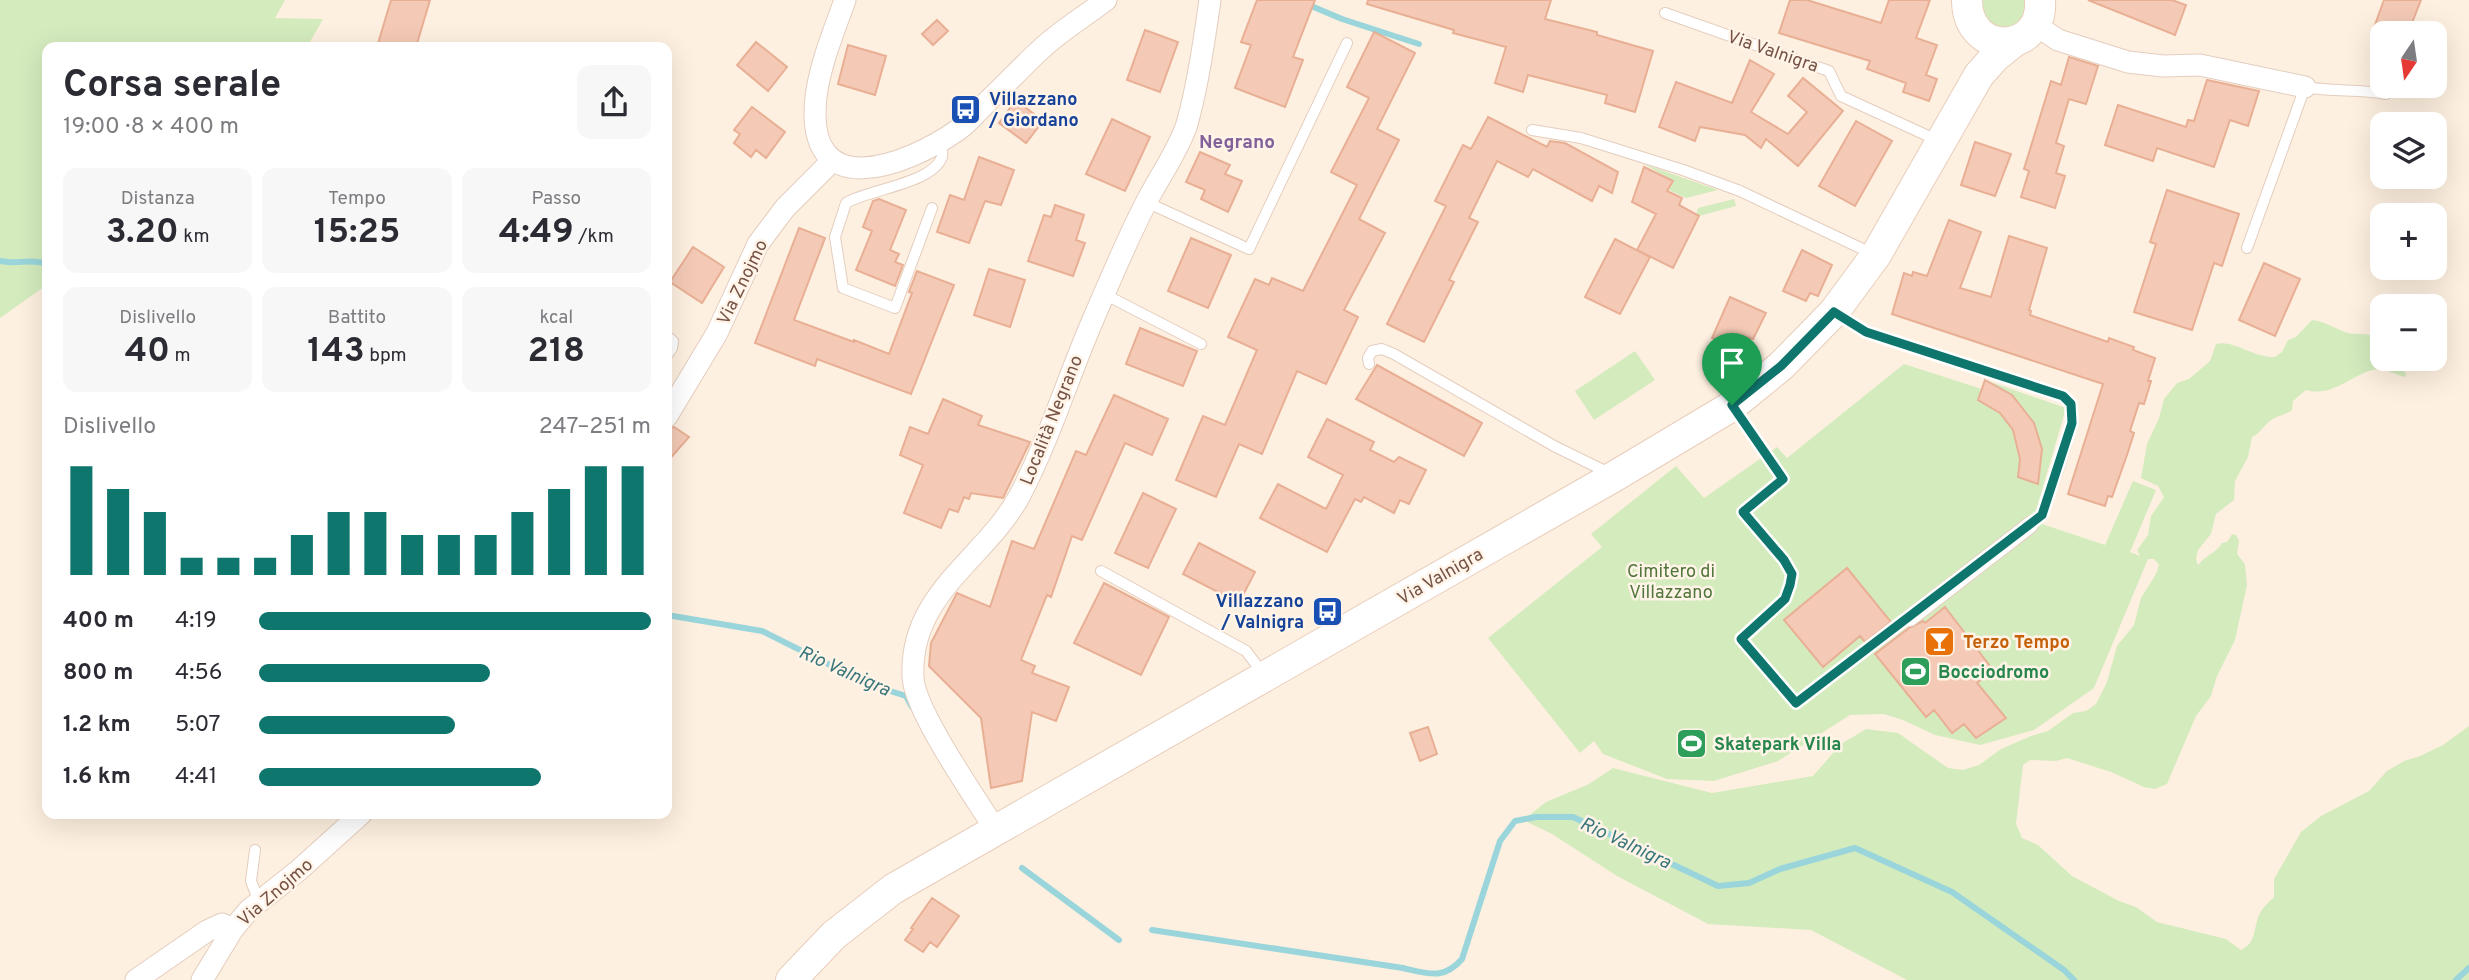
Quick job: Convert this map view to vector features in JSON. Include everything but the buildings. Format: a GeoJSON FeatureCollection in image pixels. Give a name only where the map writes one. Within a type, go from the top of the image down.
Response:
{"type":"FeatureCollection","features":[{"type":"Feature","properties":{"kind":"main road"},"geometry":{"type":"LineString","coordinates":[[1969,12],[1986,39],[1996,42],[2036,16]]}},
{"type":"Feature","properties":{"kind":"main road"},"geometry":{"type":"LineString","coordinates":[[1969,12],[1977,45],[1979,75]]}},
{"type":"Feature","properties":{"kind":"main road","name":"Via Valnigra"},"geometry":{"type":"LineString","coordinates":[[791,980],[834,934],[893,889],[1615,476],[1732,405],[1781,366],[1834,312],[1876,255],[1979,75],[2036,16]]}},
{"type":"Feature","properties":{"kind":"street"},"geometry":{"type":"LineString","coordinates":[[845,0],[823,65],[816,97],[816,120],[829,155],[850,169],[871,169],[908,156],[960,128],[1041,48],[1106,0]]}},
{"type":"Feature","properties":{"kind":"street","name":"Località Negrano"},"geometry":{"type":"LineString","coordinates":[[995,829],[921,707],[913,679],[914,652],[929,610],[953,575],[991,536],[1019,497],[1104,294],[1146,202],[1186,127],[1202,55],[1210,0]]}},
{"type":"Feature","properties":{"kind":"street"},"geometry":{"type":"LineString","coordinates":[[2036,16],[2058,40],[2128,62],[2164,66],[2200,65],[2305,87]]}},
{"type":"Feature","properties":{"kind":"street","name":"Via Znojmo"},"geometry":{"type":"LineString","coordinates":[[672,408],[717,333],[758,244],[829,155]]}},
{"type":"Feature","properties":{"kind":"street"},"geometry":{"type":"LineString","coordinates":[[1910,618],[2030,525]]}},
{"type":"Feature","properties":{"kind":"street","name":"Via Znojmo"},"geometry":{"type":"LineString","coordinates":[[202,980],[233,929],[259,902],[309,862],[356,819]]}},
{"type":"Feature","properties":{"kind":"street"},"geometry":{"type":"LineString","coordinates":[[136,980],[207,931],[222,924],[233,929]]}},
{"type":"Feature","properties":{"kind":"lane","name":"Via Valnigra"},"geometry":{"type":"LineString","coordinates":[[1665,13],[1829,71],[1841,96],[1942,142]]}},
{"type":"Feature","properties":{"kind":"lane"},"geometry":{"type":"LineString","coordinates":[[1146,202],[1249,249],[1347,43]]}},
{"type":"Feature","properties":{"kind":"lane"},"geometry":{"type":"LineString","coordinates":[[2247,248],[2305,87],[2358,93],[2370,90]]}},
{"type":"Feature","properties":{"kind":"lane"},"geometry":{"type":"LineString","coordinates":[[1532,130],[1581,138],[1684,170],[1740,191],[1876,255]]}},
{"type":"Feature","properties":{"kind":"lane"},"geometry":{"type":"LineString","coordinates":[[932,208],[895,308],[843,288],[835,237],[846,203],[856,197],[921,177],[938,164],[943,156],[941,140]]}},
{"type":"Feature","properties":{"kind":"lane"},"geometry":{"type":"LineString","coordinates":[[1104,294],[1202,344]]}},
{"type":"Feature","properties":{"kind":"lane"},"geometry":{"type":"LineString","coordinates":[[1834,312],[1866,332],[2063,396],[2071,404],[2072,423],[2042,515],[2030,525]]}},
{"type":"Feature","properties":{"kind":"lane"},"geometry":{"type":"LineString","coordinates":[[1368,364],[1372,351],[1382,349],[1394,354],[1554,446],[1615,476]]}},
{"type":"Feature","properties":{"kind":"lane"},"geometry":{"type":"LineString","coordinates":[[1732,405],[1783,479],[1743,512],[1784,560],[1792,574],[1785,599],[1741,639],[1796,703],[1910,618]]}},
{"type":"Feature","properties":{"kind":"lane"},"geometry":{"type":"LineString","coordinates":[[1101,571],[1246,651],[1265,677]]}},
{"type":"Feature","properties":{"kind":"lane"},"geometry":{"type":"LineString","coordinates":[[255,850],[251,881],[259,902]]}},
{"type":"Feature","properties":{"kind":"green space"},"geometry":{"type":"Polygon","coordinates":[[[0,0],[285,0],[275,18],[323,19],[310,42],[42,42],[42,288],[0,318],[0,0]]]}},
{"type":"Feature","properties":{"kind":"green space"},"geometry":{"type":"Polygon","coordinates":[[[1982,0],[2027,0],[2024,21],[2002,31],[1985,20],[1982,0]]]}},
{"type":"Feature","properties":{"kind":"green space"},"geometry":{"type":"Polygon","coordinates":[[[1644,164],[1718,190],[1686,198],[1669,190],[1673,181],[1644,164]]]}},
{"type":"Feature","properties":{"kind":"green space"},"geometry":{"type":"Polygon","coordinates":[[[1734,199],[1736,206],[1699,216],[1696,214],[1698,208],[1734,199]]]}},
{"type":"Feature","properties":{"kind":"green space","name":"Cimitero di Villazzano"},"geometry":{"type":"Polygon","coordinates":[[[2312,320],[2348,333],[2370,335],[2370,371],[2326,391],[2306,390],[2293,401],[2292,410],[2272,419],[2252,437],[2248,457],[2235,481],[2234,500],[2216,514],[2211,534],[2198,550],[2196,559],[2198,565],[2222,543],[2227,542],[2232,534],[2236,535],[2239,541],[2237,554],[2245,564],[2247,585],[2235,640],[2217,676],[2211,696],[2196,716],[2167,784],[2155,789],[2144,787],[2111,772],[2067,758],[2056,761],[2030,760],[2023,765],[2016,824],[2022,838],[2038,845],[2072,876],[2136,907],[2157,922],[2226,939],[2241,950],[2250,943],[2254,935],[2260,912],[2274,897],[2274,879],[2301,832],[2321,816],[2369,791],[2387,771],[2443,745],[2469,726],[2469,980],[1907,980],[1811,930],[1708,924],[1617,876],[1552,834],[1523,820],[1546,802],[1589,784],[1613,768],[1712,793],[1813,776],[1841,744],[1866,729],[1898,733],[1948,768],[1963,770],[1979,765],[2001,749],[2048,731],[2073,713],[2086,711],[2096,704],[2107,682],[2117,646],[2134,625],[2141,598],[2159,565],[2154,559],[2148,559],[2094,688],[2034,730],[1980,745],[1935,735],[1884,714],[1850,715],[1778,761],[1714,781],[1667,779],[1603,754],[1594,741],[1580,753],[1488,638],[1602,547],[1591,534],[1676,466],[1704,498],[1777,447],[1787,458],[1904,364],[1982,389],[1985,380],[2066,408],[2033,521],[2105,545],[2133,481],[2156,490],[2130,552],[2140,556],[2137,550],[2148,535],[2151,516],[2164,497],[2158,486],[2141,478],[2147,444],[2164,399],[2177,383],[2189,379],[2210,361],[2216,344],[2229,344],[2259,355],[2275,357],[2282,352],[2288,340],[2296,337],[2312,320]]]}},
{"type":"Feature","properties":{"kind":"green space"},"geometry":{"type":"Polygon","coordinates":[[[1635,351],[1655,380],[1594,420],[1575,391],[1635,351]]]}},
{"type":"Feature","properties":{"kind":"green space"},"geometry":{"type":"Polygon","coordinates":[[[2387,371],[2403,371],[2405,377],[2387,371]]]}},
{"type":"Feature","properties":{"kind":"waterway"},"geometry":{"type":"LineString","coordinates":[[1297,0],[1342,19],[1419,44]]}},
{"type":"Feature","properties":{"kind":"waterway","name":"Rio Valnigra"},"geometry":{"type":"LineString","coordinates":[[0,261],[42,263]]}},
{"type":"Feature","properties":{"kind":"waterway","name":"Rio Valnigra"},"geometry":{"type":"LineString","coordinates":[[672,616],[762,631],[868,684],[906,696],[912,707]]}},
{"type":"Feature","properties":{"kind":"waterway","name":"Rio Valnigra"},"geometry":{"type":"LineString","coordinates":[[1152,930],[1442,973],[1462,959],[1500,841],[1515,821],[1536,817],[1573,817],[1718,886],[1749,883],[1780,869],[1855,848],[1952,892],[2064,970],[2074,980]]}},
{"type":"Feature","properties":{"kind":"waterway","name":"Rio Valnigra"},"geometry":{"type":"LineString","coordinates":[[1022,868],[1119,940]]}},
{"type":"Feature","properties":{"kind":"waterway","name":"Rio Valnigra"},"geometry":{"type":"LineString","coordinates":[[2456,980],[2469,968]]}},
{"type":"Feature","properties":{"kind":"place","name":"Villazzano / Giordano"},"geometry":{"type":"Point","coordinates":[966,109]}},
{"type":"Feature","properties":{"kind":"place","name":"Villazzano / Valnigra"},"geometry":{"type":"Point","coordinates":[1327,611]}},
{"type":"Feature","properties":{"kind":"place","name":"Terzo Tempo"},"geometry":{"type":"Point","coordinates":[1940,642]}},
{"type":"Feature","properties":{"kind":"place","name":"Bocciodromo"},"geometry":{"type":"Point","coordinates":[1915,672]}},
{"type":"Feature","properties":{"kind":"place","name":"Skatepark Villa"},"geometry":{"type":"Point","coordinates":[1691,744]}},
{"type":"Feature","properties":{"kind":"district","name":"Negrano"},"geometry":{"type":"Point","coordinates":[1237,141]}},
{"type":"Feature","properties":{"kind":"route"},"geometry":{"type":"LineString","coordinates":[[1834,312],[1866,332],[2063,396],[2071,404],[2073,414],[2042,515],[1865,653],[1796,703],[1741,639],[1785,599],[1792,574],[1784,560],[1743,512],[1783,479],[1732,405],[1781,366],[1834,312]]}}]}
